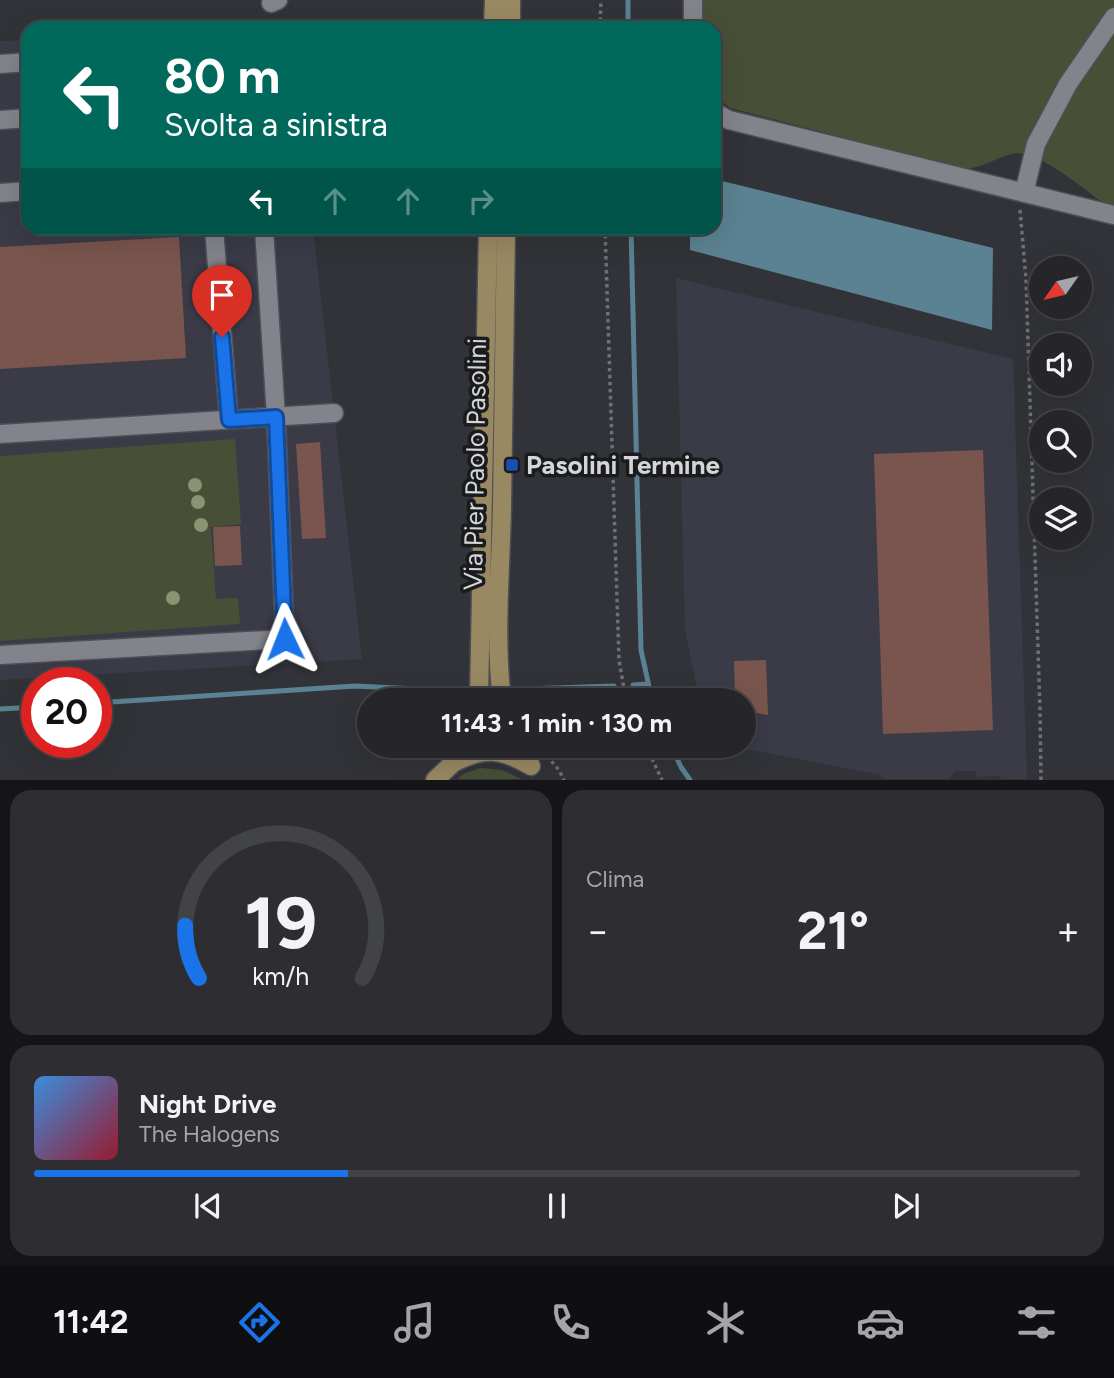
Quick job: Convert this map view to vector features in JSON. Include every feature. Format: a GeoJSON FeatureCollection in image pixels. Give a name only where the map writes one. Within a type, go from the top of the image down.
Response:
{"type":"FeatureCollection","features":[{"type":"Feature","properties":{"kind":"main road"},"geometry":{"type":"LineString","coordinates":[[494,0],[494,21]]}},
{"type":"Feature","properties":{"kind":"main road"},"geometry":{"type":"LineString","coordinates":[[511,0],[511,21]]}},
{"type":"Feature","properties":{"kind":"main road","name":"Via Pier Paolo Pasolini"},"geometry":{"type":"LineString","coordinates":[[479,688],[488,235]]}},
{"type":"Feature","properties":{"kind":"main road","name":"Via Pier Paolo Pasolini"},"geometry":{"type":"LineString","coordinates":[[501,688],[506,235]]}},
{"type":"Feature","properties":{"kind":"main road"},"geometry":{"type":"LineString","coordinates":[[435,779],[457,758]]}},
{"type":"Feature","properties":{"kind":"main road"},"geometry":{"type":"LineString","coordinates":[[453,763],[463,758]]}},
{"type":"Feature","properties":{"kind":"main road"},"geometry":{"type":"LineString","coordinates":[[517,758],[536,772],[527,758]]}},
{"type":"Feature","properties":{"kind":"lane"},"geometry":{"type":"LineString","coordinates":[[693,0],[693,21]]}},
{"type":"Feature","properties":{"kind":"lane"},"geometry":{"type":"LineString","coordinates":[[1022,201],[1036,145],[1068,84],[1114,17]]}},
{"type":"Feature","properties":{"kind":"lane"},"geometry":{"type":"LineString","coordinates":[[0,64],[21,62]]}},
{"type":"Feature","properties":{"kind":"lane"},"geometry":{"type":"LineString","coordinates":[[721,116],[1022,201],[1114,215]]}},
{"type":"Feature","properties":{"kind":"lane"},"geometry":{"type":"LineString","coordinates":[[0,120],[21,118]]}},
{"type":"Feature","properties":{"kind":"lane"},"geometry":{"type":"LineString","coordinates":[[0,193],[21,192]]}},
{"type":"Feature","properties":{"kind":"lane"},"geometry":{"type":"LineString","coordinates":[[215,235],[229,420]]}},
{"type":"Feature","properties":{"kind":"lane"},"geometry":{"type":"LineString","coordinates":[[0,654],[285,639],[276,417],[264,235]]}},
{"type":"Feature","properties":{"kind":"lane"},"geometry":{"type":"LineString","coordinates":[[0,434],[334,413]]}},
{"type":"Feature","properties":{"kind":"path"},"geometry":{"type":"LineString","coordinates":[[600,0],[600,21]]}},
{"type":"Feature","properties":{"kind":"path"},"geometry":{"type":"LineString","coordinates":[[1022,201],[1041,779]]}},
{"type":"Feature","properties":{"kind":"path"},"geometry":{"type":"LineString","coordinates":[[605,235],[619,660],[624,688]]}},
{"type":"Feature","properties":{"kind":"path"},"geometry":{"type":"LineString","coordinates":[[548,758],[564,779]]}},
{"type":"Feature","properties":{"kind":"path"},"geometry":{"type":"LineString","coordinates":[[652,758],[662,779]]}},
{"type":"Feature","properties":{"kind":"shaded area"},"geometry":{"type":"Polygon","coordinates":[[[21,40],[21,235],[314,235],[362,659],[112,674],[112,667],[21,667],[21,679],[0,680],[0,41],[21,40]]]}},
{"type":"Feature","properties":{"kind":"shaded area"},"geometry":{"type":"Polygon","coordinates":[[[676,278],[1013,359],[1027,779],[977,777],[976,771],[955,771],[950,779],[885,779],[881,778],[881,775],[756,751],[756,688],[697,688],[685,630],[676,278]]]}},
{"type":"Feature","properties":{"kind":"green space"},"geometry":{"type":"Polygon","coordinates":[[[703,0],[1114,0],[1114,207],[1102,202],[1045,162],[1021,153],[964,169],[730,108],[721,101],[721,21],[703,21],[703,0]]]}},
{"type":"Feature","properties":{"kind":"green space"},"geometry":{"type":"Polygon","coordinates":[[[235,439],[241,524],[211,527],[216,599],[238,598],[240,624],[0,641],[0,456],[235,439]]]}},
{"type":"Feature","properties":{"kind":"green space"},"geometry":{"type":"Polygon","coordinates":[[[481,768],[502,770],[521,779],[457,779],[465,773],[481,768]]]}},
{"type":"Feature","properties":{"kind":"water"},"geometry":{"type":"Polygon","coordinates":[[[721,181],[993,248],[992,330],[690,250],[690,235],[721,235],[721,181]]]}},
{"type":"Feature","properties":{"kind":"building"},"geometry":{"type":"Polygon","coordinates":[[[179,237],[186,358],[0,369],[0,247],[179,237]]]}},
{"type":"Feature","properties":{"kind":"building"},"geometry":{"type":"Polygon","coordinates":[[[320,442],[326,538],[302,539],[296,444],[320,442]]]}},
{"type":"Feature","properties":{"kind":"building"},"geometry":{"type":"Polygon","coordinates":[[[983,450],[993,730],[883,734],[874,454],[983,450]]]}},
{"type":"Feature","properties":{"kind":"building"},"geometry":{"type":"Polygon","coordinates":[[[240,526],[242,565],[215,566],[213,527],[240,526]]]}},
{"type":"Feature","properties":{"kind":"building"},"geometry":{"type":"Polygon","coordinates":[[[766,660],[768,715],[756,713],[756,688],[735,688],[734,661],[766,660]]]}},
{"type":"Feature","properties":{"kind":"waterway"},"geometry":{"type":"LineString","coordinates":[[628,0],[628,21]]}},
{"type":"Feature","properties":{"kind":"waterway"},"geometry":{"type":"LineString","coordinates":[[631,235],[641,650],[649,688]]}},
{"type":"Feature","properties":{"kind":"waterway"},"geometry":{"type":"LineString","coordinates":[[633,685],[648,684]]}},
{"type":"Feature","properties":{"kind":"waterway"},"geometry":{"type":"LineString","coordinates":[[112,702],[355,686],[397,688]]}},
{"type":"Feature","properties":{"kind":"waterway"},"geometry":{"type":"LineString","coordinates":[[553,688],[614,686]]}},
{"type":"Feature","properties":{"kind":"waterway"},"geometry":{"type":"LineString","coordinates":[[0,709],[21,708]]}},
{"type":"Feature","properties":{"kind":"waterway"},"geometry":{"type":"LineString","coordinates":[[677,758],[690,780]]}},
{"type":"Feature","properties":{"kind":"place","name":"Pasolini Termine"},"geometry":{"type":"Point","coordinates":[512,465]}},
{"type":"Feature","properties":{"kind":"route"},"geometry":{"type":"LineString","coordinates":[[222,337],[229,420],[276,417],[285,639]]}}]}
